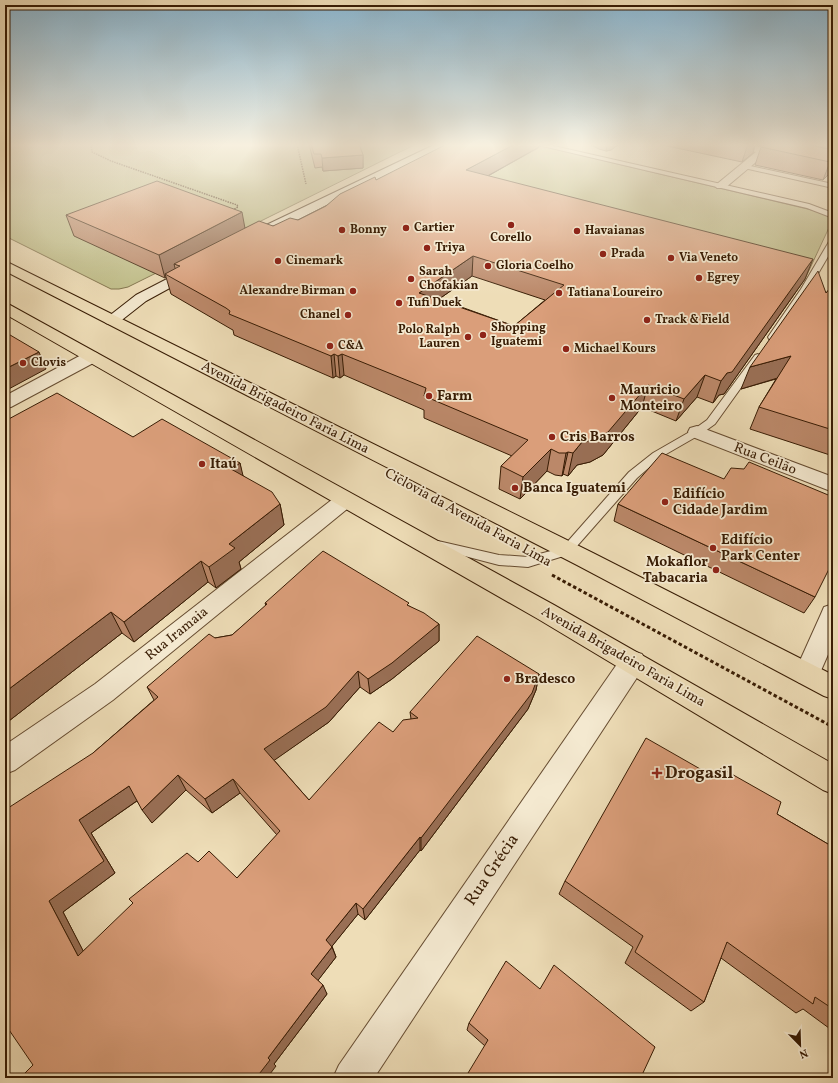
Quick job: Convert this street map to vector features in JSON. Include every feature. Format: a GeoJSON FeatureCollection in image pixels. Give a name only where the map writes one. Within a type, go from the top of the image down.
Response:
{"type":"FeatureCollection","features":[{"type":"Feature","properties":{"kind":"highway","name":"Avenida Brigadeiro Faria Lima"},"geometry":{"type":"LineString","coordinates":[[5,265],[833,688]]}},
{"type":"Feature","properties":{"kind":"highway","name":"Avenida Brigadeiro Faria Lima"},"geometry":{"type":"LineString","coordinates":[[5,308],[633,662],[833,780]]}},
{"type":"Feature","properties":{"kind":"street"},"geometry":{"type":"LineString","coordinates":[[254,236],[340,195]]}},
{"type":"Feature","properties":{"kind":"street"},"geometry":{"type":"LineString","coordinates":[[112,320],[141,298],[202,265]]}},
{"type":"Feature","properties":{"kind":"street"},"geometry":{"type":"LineString","coordinates":[[94,311],[141,298]]}},
{"type":"Feature","properties":{"kind":"street"},"geometry":{"type":"LineString","coordinates":[[5,403],[91,357]]}},
{"type":"Feature","properties":{"kind":"street","name":"Rua Ceilão"},"geometry":{"type":"LineString","coordinates":[[697,432],[833,485]]}},
{"type":"Feature","properties":{"kind":"street","name":"Rua Iramaia"},"geometry":{"type":"LineString","coordinates":[[5,761],[104,692],[345,500]]}},
{"type":"Feature","properties":{"kind":"street"},"geometry":{"type":"LineString","coordinates":[[807,674],[833,614]]}},
{"type":"Feature","properties":{"kind":"street","name":"Rua Grécia"},"geometry":{"type":"LineString","coordinates":[[352,1078],[633,662]]}},
{"type":"Feature","properties":{"kind":"lane"},"geometry":{"type":"LineString","coordinates":[[759,195],[809,206],[833,216]]}},
{"type":"Feature","properties":{"kind":"lane"},"geometry":{"type":"LineString","coordinates":[[566,551],[633,475],[657,455],[697,432],[711,422],[805,289],[833,242]]}},
{"type":"Feature","properties":{"kind":"lane","name":"Avenida Brigadeiro Faria Lima"},"geometry":{"type":"LineString","coordinates":[[412,537],[448,548],[499,560],[528,562],[566,551]]}},
{"type":"Feature","properties":{"kind":"path"},"geometry":{"type":"LineString","coordinates":[[207,195],[237,205],[238,207],[228,212]]}},
{"type":"Feature","properties":{"kind":"path","name":"Ciclovia da Avenida Faria Lima"},"geometry":{"type":"LineString","coordinates":[[528,562],[833,727]]}},
{"type":"Feature","properties":{"kind":"shaded area"},"geometry":{"type":"Polygon","coordinates":[[[5,195],[314,195],[128,287],[119,289],[111,289],[5,236],[5,195]]]}},
{"type":"Feature","properties":{"kind":"shaded area"},"geometry":{"type":"Polygon","coordinates":[[[490,195],[746,195],[820,212],[833,219],[805,279],[490,195]]]}},
{"type":"Feature","properties":{"kind":"building"},"geometry":{"type":"Polygon","coordinates":[[[121,195],[194,195],[242,212],[159,255],[66,215],[121,195]]]}},
{"type":"Feature","properties":{"kind":"building","name":"Shopping Iguatemi"},"geometry":{"type":"Polygon","coordinates":[[[339,195],[562,195],[813,259],[732,372],[727,373],[721,381],[705,375],[684,399],[648,385],[608,432],[595,440],[582,442],[573,453],[559,453],[551,449],[523,477],[501,466],[528,440],[424,396],[426,388],[342,354],[338,356],[334,354],[331,356],[229,314],[230,311],[226,308],[165,274],[180,266],[174,264],[259,221],[273,226],[290,218],[298,220],[326,206],[339,195]],[[473,256],[419,293],[514,326],[564,285],[473,256]]]}},
{"type":"Feature","properties":{"kind":"building"},"geometry":{"type":"Polygon","coordinates":[[[818,271],[826,293],[833,285],[833,430],[759,407],[791,356],[750,367],[818,271]]]}},
{"type":"Feature","properties":{"kind":"building"},"geometry":{"type":"Polygon","coordinates":[[[5,332],[39,352],[5,369],[5,332]]]}},
{"type":"Feature","properties":{"kind":"building"},"geometry":{"type":"Polygon","coordinates":[[[57,393],[133,437],[162,419],[240,463],[231,469],[272,492],[280,504],[229,544],[235,548],[209,567],[201,561],[124,622],[111,612],[5,692],[5,421],[57,393]]]}},
{"type":"Feature","properties":{"kind":"building"},"geometry":{"type":"Polygon","coordinates":[[[662,453],[724,479],[731,468],[744,469],[749,462],[833,497],[833,561],[815,597],[618,504],[662,453]]]}},
{"type":"Feature","properties":{"kind":"building"},"geometry":{"type":"Polygon","coordinates":[[[323,551],[409,603],[407,605],[424,613],[439,624],[392,663],[368,679],[358,671],[326,707],[264,749],[309,800],[379,722],[393,732],[403,720],[418,718],[410,712],[477,636],[539,674],[532,693],[421,838],[420,837],[363,909],[356,903],[326,940],[332,947],[311,974],[323,985],[268,1058],[270,1060],[256,1078],[20,1078],[33,1065],[5,1024],[5,810],[93,753],[158,697],[147,687],[209,634],[215,638],[232,635],[267,604],[265,603],[323,551]],[[178,775],[142,810],[129,786],[79,820],[104,861],[49,901],[78,956],[133,903],[129,899],[187,853],[198,862],[209,851],[237,878],[280,831],[233,779],[205,799],[178,775]]]}},
{"type":"Feature","properties":{"kind":"building"},"geometry":{"type":"Polygon","coordinates":[[[646,738],[716,778],[721,768],[781,802],[777,814],[833,847],[833,1009],[815,997],[813,1004],[727,942],[704,1002],[635,952],[643,936],[565,881],[646,738]]]}},
{"type":"Feature","properties":{"kind":"building"},"geometry":{"type":"Polygon","coordinates":[[[506,961],[540,989],[554,965],[655,1047],[642,1075],[645,1078],[465,1078],[488,1040],[469,1023],[506,961]]]}},
{"type":"Feature","properties":{"kind":"place","name":"Corello"},"geometry":{"type":"Point","coordinates":[511,225]}},
{"type":"Feature","properties":{"kind":"place","name":"Cartier"},"geometry":{"type":"Point","coordinates":[406,228]}},
{"type":"Feature","properties":{"kind":"place","name":"Bonny"},"geometry":{"type":"Point","coordinates":[342,230]}},
{"type":"Feature","properties":{"kind":"place","name":"Havaianas"},"geometry":{"type":"Point","coordinates":[577,231]}},
{"type":"Feature","properties":{"kind":"place","name":"Triya"},"geometry":{"type":"Point","coordinates":[427,248]}},
{"type":"Feature","properties":{"kind":"place","name":"Prada"},"geometry":{"type":"Point","coordinates":[603,254]}},
{"type":"Feature","properties":{"kind":"place","name":"Via Veneto"},"geometry":{"type":"Point","coordinates":[671,258]}},
{"type":"Feature","properties":{"kind":"place","name":"Cinemark"},"geometry":{"type":"Point","coordinates":[278,261]}},
{"type":"Feature","properties":{"kind":"place","name":"Gloria Coelho"},"geometry":{"type":"Point","coordinates":[488,266]}},
{"type":"Feature","properties":{"kind":"place","name":"Egrey"},"geometry":{"type":"Point","coordinates":[699,278]}},
{"type":"Feature","properties":{"kind":"place","name":"Sarah Chofakian"},"geometry":{"type":"Point","coordinates":[411,279]}},
{"type":"Feature","properties":{"kind":"place","name":"Alexandre Birman"},"geometry":{"type":"Point","coordinates":[353,291]}},
{"type":"Feature","properties":{"kind":"place","name":"Tatiana Loureiro"},"geometry":{"type":"Point","coordinates":[559,293]}},
{"type":"Feature","properties":{"kind":"place","name":"Tufi Duek"},"geometry":{"type":"Point","coordinates":[399,303]}},
{"type":"Feature","properties":{"kind":"place","name":"Chanel"},"geometry":{"type":"Point","coordinates":[348,315]}},
{"type":"Feature","properties":{"kind":"place","name":"Track & Field"},"geometry":{"type":"Point","coordinates":[647,320]}},
{"type":"Feature","properties":{"kind":"place","name":"Shopping Iguatemi"},"geometry":{"type":"Point","coordinates":[483,335]}},
{"type":"Feature","properties":{"kind":"place","name":"Polo Ralph Lauren"},"geometry":{"type":"Point","coordinates":[468,337]}},
{"type":"Feature","properties":{"kind":"place","name":"C&A"},"geometry":{"type":"Point","coordinates":[330,346]}},
{"type":"Feature","properties":{"kind":"place","name":"Michael Kours"},"geometry":{"type":"Point","coordinates":[566,349]}},
{"type":"Feature","properties":{"kind":"place","name":"Clovis"},"geometry":{"type":"Point","coordinates":[23,363]}},
{"type":"Feature","properties":{"kind":"place","name":"Farm"},"geometry":{"type":"Point","coordinates":[429,396]}},
{"type":"Feature","properties":{"kind":"place","name":"Mauricio Monteiro"},"geometry":{"type":"Point","coordinates":[612,398]}},
{"type":"Feature","properties":{"kind":"place","name":"Cris Barros"},"geometry":{"type":"Point","coordinates":[552,437]}},
{"type":"Feature","properties":{"kind":"place","name":"Itaú"},"geometry":{"type":"Point","coordinates":[202,464]}},
{"type":"Feature","properties":{"kind":"place","name":"Banca Iguatemi"},"geometry":{"type":"Point","coordinates":[515,488]}},
{"type":"Feature","properties":{"kind":"place","name":"Edifício Cidade Jardim"},"geometry":{"type":"Point","coordinates":[665,502]}},
{"type":"Feature","properties":{"kind":"place","name":"Edifício Park Center"},"geometry":{"type":"Point","coordinates":[713,548]}},
{"type":"Feature","properties":{"kind":"place","name":"Mokaflor Tabacaria"},"geometry":{"type":"Point","coordinates":[716,570]}},
{"type":"Feature","properties":{"kind":"place","name":"Bradesco"},"geometry":{"type":"Point","coordinates":[507,679]}},
{"type":"Feature","properties":{"kind":"place","name":"Drogasil"},"geometry":{"type":"Point","coordinates":[657,773]}}]}
